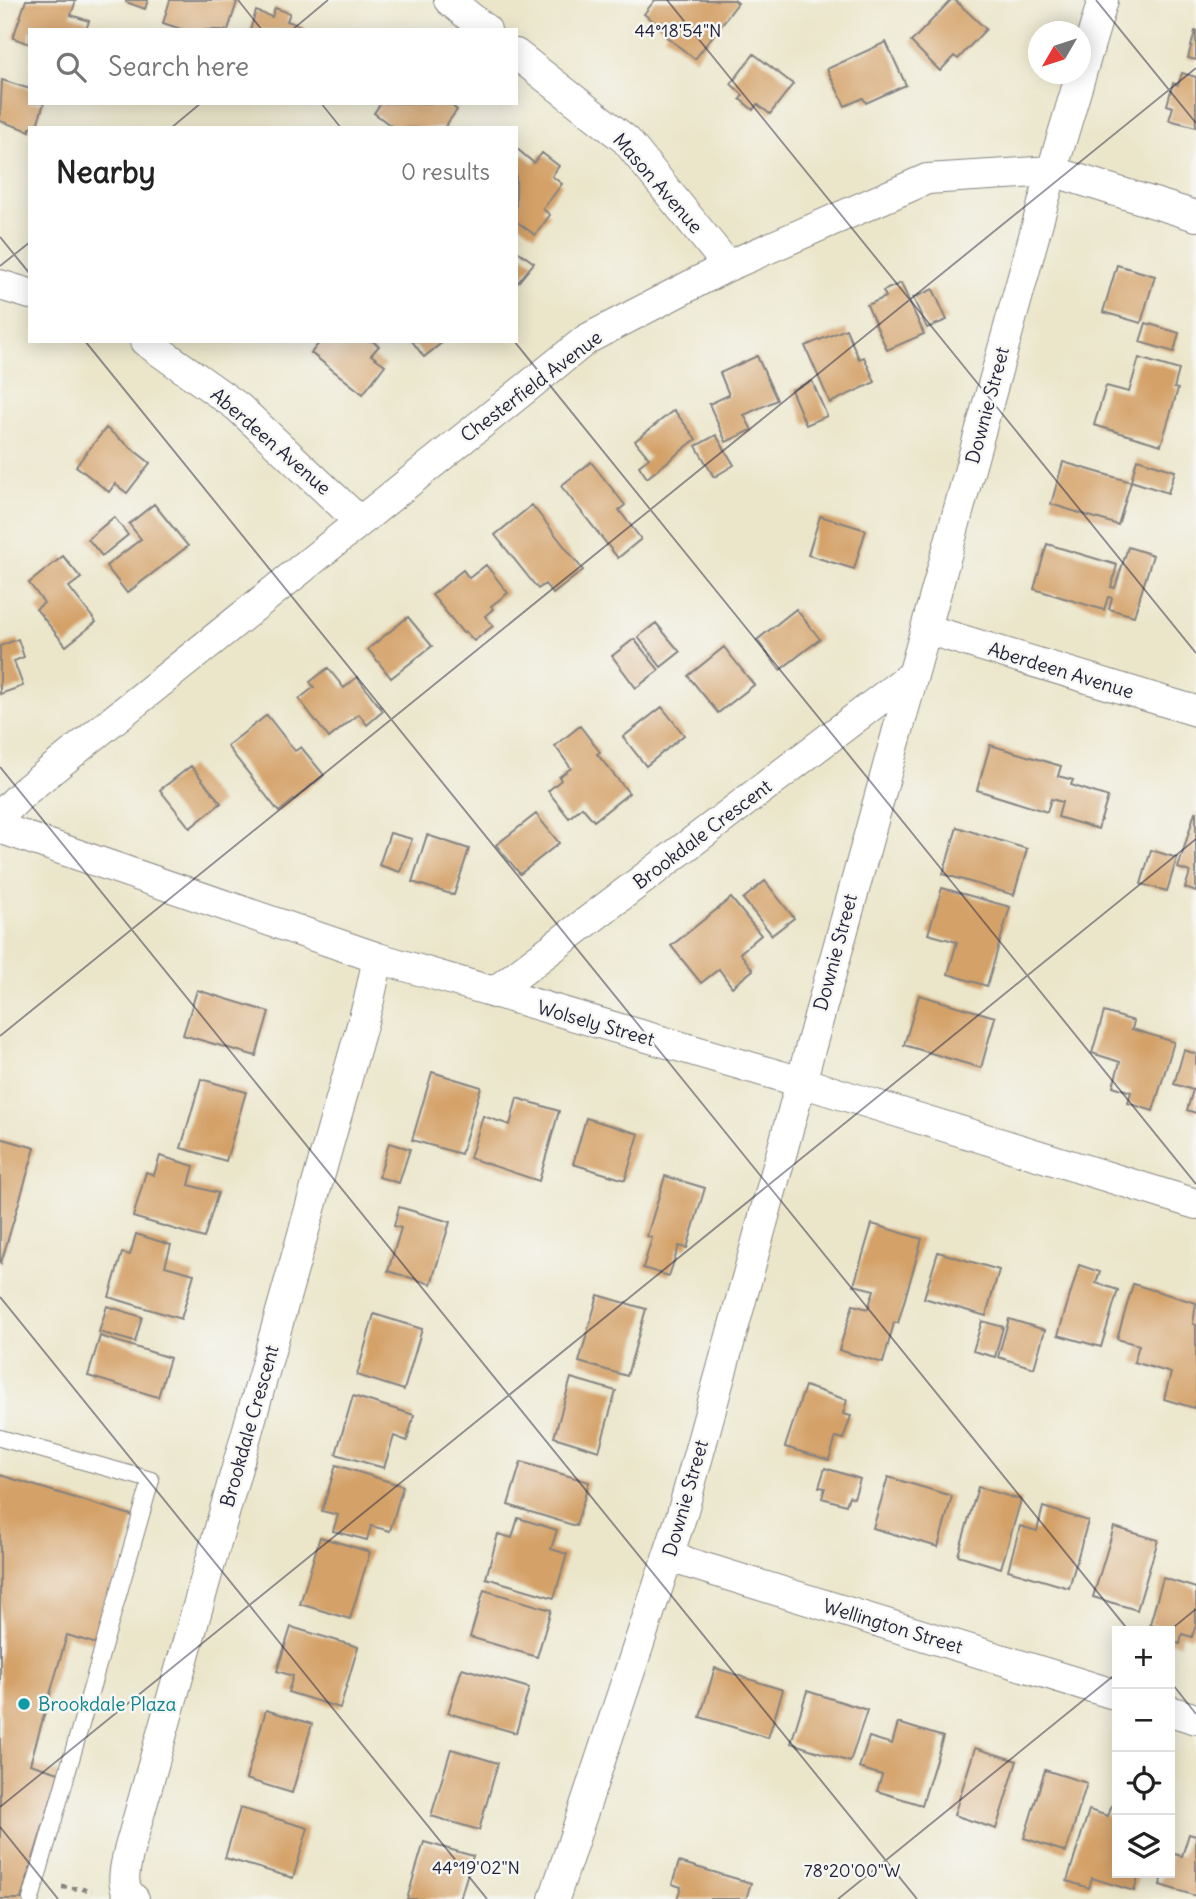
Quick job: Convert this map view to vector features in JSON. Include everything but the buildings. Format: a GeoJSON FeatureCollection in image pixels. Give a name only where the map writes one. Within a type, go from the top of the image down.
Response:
{"type":"FeatureCollection","features":[{"type":"Feature","properties":{"kind":"street"},"geometry":{"type":"LineString","coordinates":[[449,0],[484,28]]}},
{"type":"Feature","properties":{"kind":"street","name":"Downie Street"},"geometry":{"type":"LineString","coordinates":[[554,1899],[669,1557],[1052,171],[1103,0]]}},
{"type":"Feature","properties":{"kind":"street","name":"Mason Avenue"},"geometry":{"type":"LineString","coordinates":[[518,56],[626,140],[728,266]]}},
{"type":"Feature","properties":{"kind":"street","name":"Chesterfield Avenue"},"geometry":{"type":"LineString","coordinates":[[0,816],[24,792],[587,339],[728,266],[927,179],[1052,171],[1196,216]]}},
{"type":"Feature","properties":{"kind":"street"},"geometry":{"type":"LineString","coordinates":[[0,285],[28,293]]}},
{"type":"Feature","properties":{"kind":"street","name":"Aberdeen Avenue"},"geometry":{"type":"LineString","coordinates":[[148,343],[238,407],[359,521]]}},
{"type":"Feature","properties":{"kind":"street","name":"Aberdeen Avenue"},"geometry":{"type":"LineString","coordinates":[[926,629],[1196,711]]}},
{"type":"Feature","properties":{"kind":"street","name":"Brookdale Crescent"},"geometry":{"type":"LineString","coordinates":[[493,993],[912,675]]}},
{"type":"Feature","properties":{"kind":"street","name":"Wolsely Street"},"geometry":{"type":"LineString","coordinates":[[0,828],[378,958],[801,1082],[1196,1204]]}},
{"type":"Feature","properties":{"kind":"street","name":"Brookdale Crescent"},"geometry":{"type":"LineString","coordinates":[[131,1897],[124,1881],[128,1854],[366,1013],[378,958]]}},
{"type":"Feature","properties":{"kind":"street","name":"Wellington Street"},"geometry":{"type":"LineString","coordinates":[[669,1557],[1112,1693]]}},
{"type":"Feature","properties":{"kind":"street"},"geometry":{"type":"LineString","coordinates":[[1175,1713],[1196,1719]]}},
{"type":"Feature","properties":{"kind":"lane"},"geometry":{"type":"LineString","coordinates":[[0,1438],[151,1480],[31,1899]]}},
{"type":"Feature","properties":{"kind":"path"},"geometry":{"type":"LineString","coordinates":[[50,1885],[131,1897]]}},
{"type":"Feature","properties":{"kind":"place","name":"Brookdale Plaza"},"geometry":{"type":"Point","coordinates":[24,1704]}}]}
